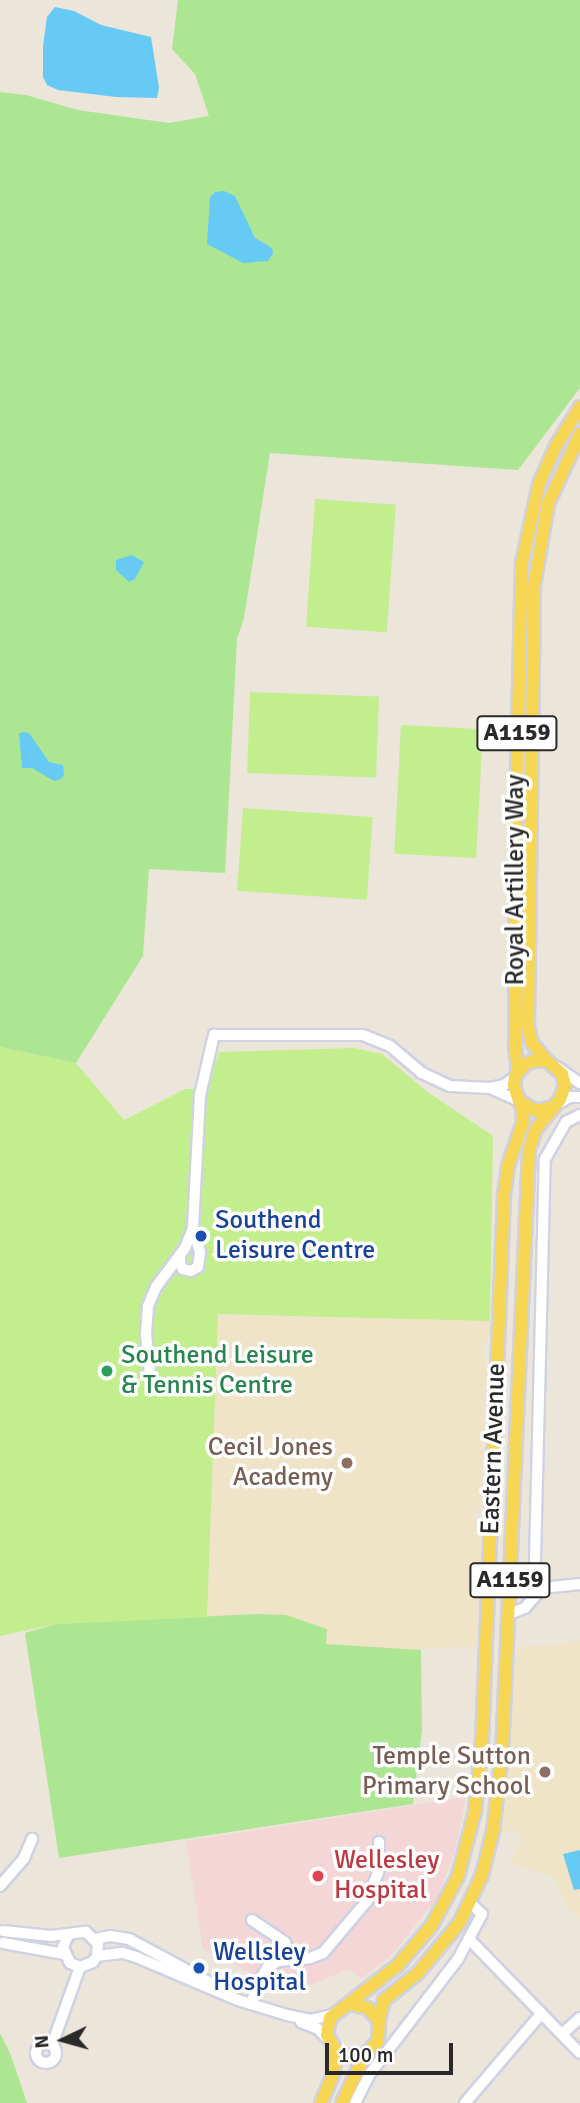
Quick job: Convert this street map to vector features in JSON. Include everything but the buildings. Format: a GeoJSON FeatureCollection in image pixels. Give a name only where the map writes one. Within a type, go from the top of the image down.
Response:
{"type":"FeatureCollection","features":[{"type":"Feature","properties":{"kind":"main road","name":"Royal Artillery Way"},"geometry":{"type":"LineString","coordinates":[[517,1074],[516,817],[522,563],[539,484],[556,446],[580,407]]}},
{"type":"Feature","properties":{"kind":"main road","name":"Royal Artillery Way"},"geometry":{"type":"LineString","coordinates":[[551,1063],[532,1043],[528,1025],[534,586],[548,504],[580,435]]}},
{"type":"Feature","properties":{"kind":"main road"},"geometry":{"type":"LineString","coordinates":[[517,1074],[532,1061],[551,1063]]}},
{"type":"Feature","properties":{"kind":"main road","name":"Eastern Avenue"},"geometry":{"type":"LineString","coordinates":[[342,2103],[365,2055],[378,2041],[384,2000],[438,1952],[460,1922],[470,1903],[488,1852],[499,1796],[529,1150],[536,1129],[555,1105],[565,1086],[562,1074],[551,1063]]}},
{"type":"Feature","properties":{"kind":"main road","name":"Eastern Avenue"},"geometry":{"type":"LineString","coordinates":[[331,2015],[350,2004],[398,1965],[432,1925],[458,1876],[475,1811],[482,1741],[505,1195],[508,1166],[523,1122],[521,1102],[514,1086],[517,1074]]}},
{"type":"Feature","properties":{"kind":"main road"},"geometry":{"type":"LineString","coordinates":[[521,1102],[536,1111],[555,1105]]}},
{"type":"Feature","properties":{"kind":"main road"},"geometry":{"type":"LineString","coordinates":[[350,2004],[369,2008],[379,2021]]}},
{"type":"Feature","properties":{"kind":"main road"},"geometry":{"type":"LineString","coordinates":[[321,2103],[334,2072],[335,2051],[328,2039],[327,2028],[331,2015]]}},
{"type":"Feature","properties":{"kind":"main road"},"geometry":{"type":"LineString","coordinates":[[335,2051],[352,2058],[365,2055]]}},
{"type":"Feature","properties":{"kind":"street"},"geometry":{"type":"LineString","coordinates":[[180,1255],[183,1269],[198,1267],[200,1252],[193,1228],[200,1095],[215,1035],[363,1035],[390,1046],[422,1073],[440,1083],[465,1088],[504,1085],[517,1074]]}},
{"type":"Feature","properties":{"kind":"street"},"geometry":{"type":"LineString","coordinates":[[551,1063],[580,1083]]}},
{"type":"Feature","properties":{"kind":"street"},"geometry":{"type":"LineString","coordinates":[[490,1088],[521,1102]]}},
{"type":"Feature","properties":{"kind":"street"},"geometry":{"type":"LineString","coordinates":[[555,1105],[580,1097]]}},
{"type":"Feature","properties":{"kind":"street"},"geometry":{"type":"LineString","coordinates":[[535,1560],[545,1159],[566,1122],[580,1115]]}},
{"type":"Feature","properties":{"kind":"street"},"geometry":{"type":"LineString","coordinates":[[150,1374],[146,1334],[148,1306],[156,1287],[180,1255],[193,1228]]}},
{"type":"Feature","properties":{"kind":"street"},"geometry":{"type":"LineString","coordinates":[[509,1614],[525,1608],[542,1588],[580,1584]]}},
{"type":"Feature","properties":{"kind":"street"},"geometry":{"type":"LineString","coordinates":[[0,1886],[24,1858],[32,1839]]}},
{"type":"Feature","properties":{"kind":"street"},"geometry":{"type":"LineString","coordinates":[[251,2004],[267,1968],[288,1959],[310,1958],[323,1953],[367,1900],[378,1873],[379,1842]]}},
{"type":"Feature","properties":{"kind":"street","name":"Eastern Avenue"},"geometry":{"type":"LineString","coordinates":[[355,2103],[369,2075],[449,1974],[470,1939],[482,1914],[470,1903]]}},
{"type":"Feature","properties":{"kind":"street"},"geometry":{"type":"LineString","coordinates":[[252,1920],[285,1942],[288,1959]]}},
{"type":"Feature","properties":{"kind":"street"},"geometry":{"type":"LineString","coordinates":[[1,1937],[68,1936],[86,1932],[95,1939],[97,1956]]}},
{"type":"Feature","properties":{"kind":"street"},"geometry":{"type":"LineString","coordinates":[[64,1954],[68,1936]]}},
{"type":"Feature","properties":{"kind":"street"},"geometry":{"type":"LineString","coordinates":[[95,1939],[110,1936],[128,1939],[238,2000]]}},
{"type":"Feature","properties":{"kind":"street"},"geometry":{"type":"LineString","coordinates":[[1,1937],[64,1954],[70,1963],[80,1967],[87,1966],[97,1956],[123,1953],[238,2000],[287,2015],[310,2020],[331,2015]]}},
{"type":"Feature","properties":{"kind":"street"},"geometry":{"type":"LineString","coordinates":[[470,1939],[580,2053]]}},
{"type":"Feature","properties":{"kind":"street"},"geometry":{"type":"LineString","coordinates":[[52,2045],[80,1967]]}},
{"type":"Feature","properties":{"kind":"street"},"geometry":{"type":"LineString","coordinates":[[465,2103],[542,2013]]}},
{"type":"Feature","properties":{"kind":"street"},"geometry":{"type":"LineString","coordinates":[[287,2015],[318,2029],[328,2039]]}},
{"type":"Feature","properties":{"kind":"street"},"geometry":{"type":"LineString","coordinates":[[562,2034],[580,2018]]}},
{"type":"Feature","properties":{"kind":"shaded area","name":"Cecil Jones Academy"},"geometry":{"type":"Polygon","coordinates":[[[218,1314],[490,1321],[490,1333],[482,1351],[487,1364],[481,1505],[476,1513],[475,1523],[481,1533],[476,1647],[389,1650],[326,1644],[327,1629],[286,1615],[207,1617],[218,1314]]]}},
{"type":"Feature","properties":{"kind":"shaded area","name":"Temple Sutton Primary School"},"geometry":{"type":"Polygon","coordinates":[[[580,1641],[580,1919],[566,1906],[554,1877],[510,1864],[522,1837],[516,1832],[501,1832],[511,1751],[515,1647],[580,1641]]]}},
{"type":"Feature","properties":{"kind":"shaded area","name":"Wellesley Hospital"},"geometry":{"type":"Polygon","coordinates":[[[466,1797],[455,1852],[436,1900],[389,1958],[362,1978],[349,1969],[305,1987],[278,1987],[203,1949],[186,1841],[466,1797]]]}},
{"type":"Feature","properties":{"kind":"green space"},"geometry":{"type":"Polygon","coordinates":[[[178,0],[580,0],[580,388],[518,470],[270,453],[244,618],[237,639],[225,873],[149,869],[143,956],[76,1063],[0,1047],[0,92],[26,95],[78,110],[169,123],[209,116],[195,74],[172,49],[178,0]]]}},
{"type":"Feature","properties":{"kind":"green space"},"geometry":{"type":"Polygon","coordinates":[[[315,499],[396,505],[387,632],[306,627],[315,499]]]}},
{"type":"Feature","properties":{"kind":"green space"},"geometry":{"type":"Polygon","coordinates":[[[250,692],[379,697],[376,777],[247,773],[250,692]]]}},
{"type":"Feature","properties":{"kind":"green space"},"geometry":{"type":"Polygon","coordinates":[[[401,725],[483,729],[476,858],[394,854],[401,725]]]}},
{"type":"Feature","properties":{"kind":"green space"},"geometry":{"type":"Polygon","coordinates":[[[243,808],[373,817],[367,900],[237,891],[243,808]]]}},
{"type":"Feature","properties":{"kind":"green space","name":"Southend Leisure & Tennis Centre"},"geometry":{"type":"Polygon","coordinates":[[[0,1047],[76,1063],[124,1120],[185,1089],[207,1089],[219,1052],[354,1048],[382,1054],[426,1091],[493,1136],[490,1321],[218,1314],[207,1617],[56,1624],[0,1636],[0,1047]]]}},
{"type":"Feature","properties":{"kind":"green space"},"geometry":{"type":"Polygon","coordinates":[[[286,1615],[327,1629],[326,1644],[421,1650],[422,1730],[413,1804],[59,1858],[25,1633],[56,1624],[286,1615]]]}},
{"type":"Feature","properties":{"kind":"green space"},"geometry":{"type":"Polygon","coordinates":[[[0,2033],[10,2053],[27,2103],[0,2103],[0,2033]]]}},
{"type":"Feature","properties":{"kind":"water"},"geometry":{"type":"Polygon","coordinates":[[[55,7],[74,11],[101,25],[151,37],[159,88],[157,98],[116,97],[58,90],[47,85],[43,77],[43,46],[47,17],[55,7]]]}},
{"type":"Feature","properties":{"kind":"water"},"geometry":{"type":"Polygon","coordinates":[[[224,191],[235,196],[255,238],[272,248],[273,254],[268,261],[243,263],[207,244],[210,197],[215,192],[224,191]]]}},
{"type":"Feature","properties":{"kind":"water"},"geometry":{"type":"Polygon","coordinates":[[[132,555],[144,562],[135,579],[129,582],[116,570],[116,560],[132,555]]]}},
{"type":"Feature","properties":{"kind":"water"},"geometry":{"type":"Polygon","coordinates":[[[19,733],[29,733],[49,762],[63,765],[64,775],[61,779],[54,781],[32,768],[22,768],[19,733]]]}},
{"type":"Feature","properties":{"kind":"water"},"geometry":{"type":"Polygon","coordinates":[[[580,1850],[580,1889],[574,1890],[563,1854],[580,1850]]]}},
{"type":"Feature","properties":{"kind":"place","name":"Southend Leisure Centre"},"geometry":{"type":"Point","coordinates":[201,1236]}},
{"type":"Feature","properties":{"kind":"place","name":"Southend Leisure & Tennis Centre"},"geometry":{"type":"Point","coordinates":[107,1371]}},
{"type":"Feature","properties":{"kind":"place","name":"Cecil Jones Academy"},"geometry":{"type":"Point","coordinates":[347,1463]}},
{"type":"Feature","properties":{"kind":"place","name":"Temple Sutton Primary School"},"geometry":{"type":"Point","coordinates":[545,1772]}},
{"type":"Feature","properties":{"kind":"place","name":"Wellesley Hospital"},"geometry":{"type":"Point","coordinates":[318,1876]}},
{"type":"Feature","properties":{"kind":"place","name":"Wellsley Hospital"},"geometry":{"type":"Point","coordinates":[199,1968]}}]}
